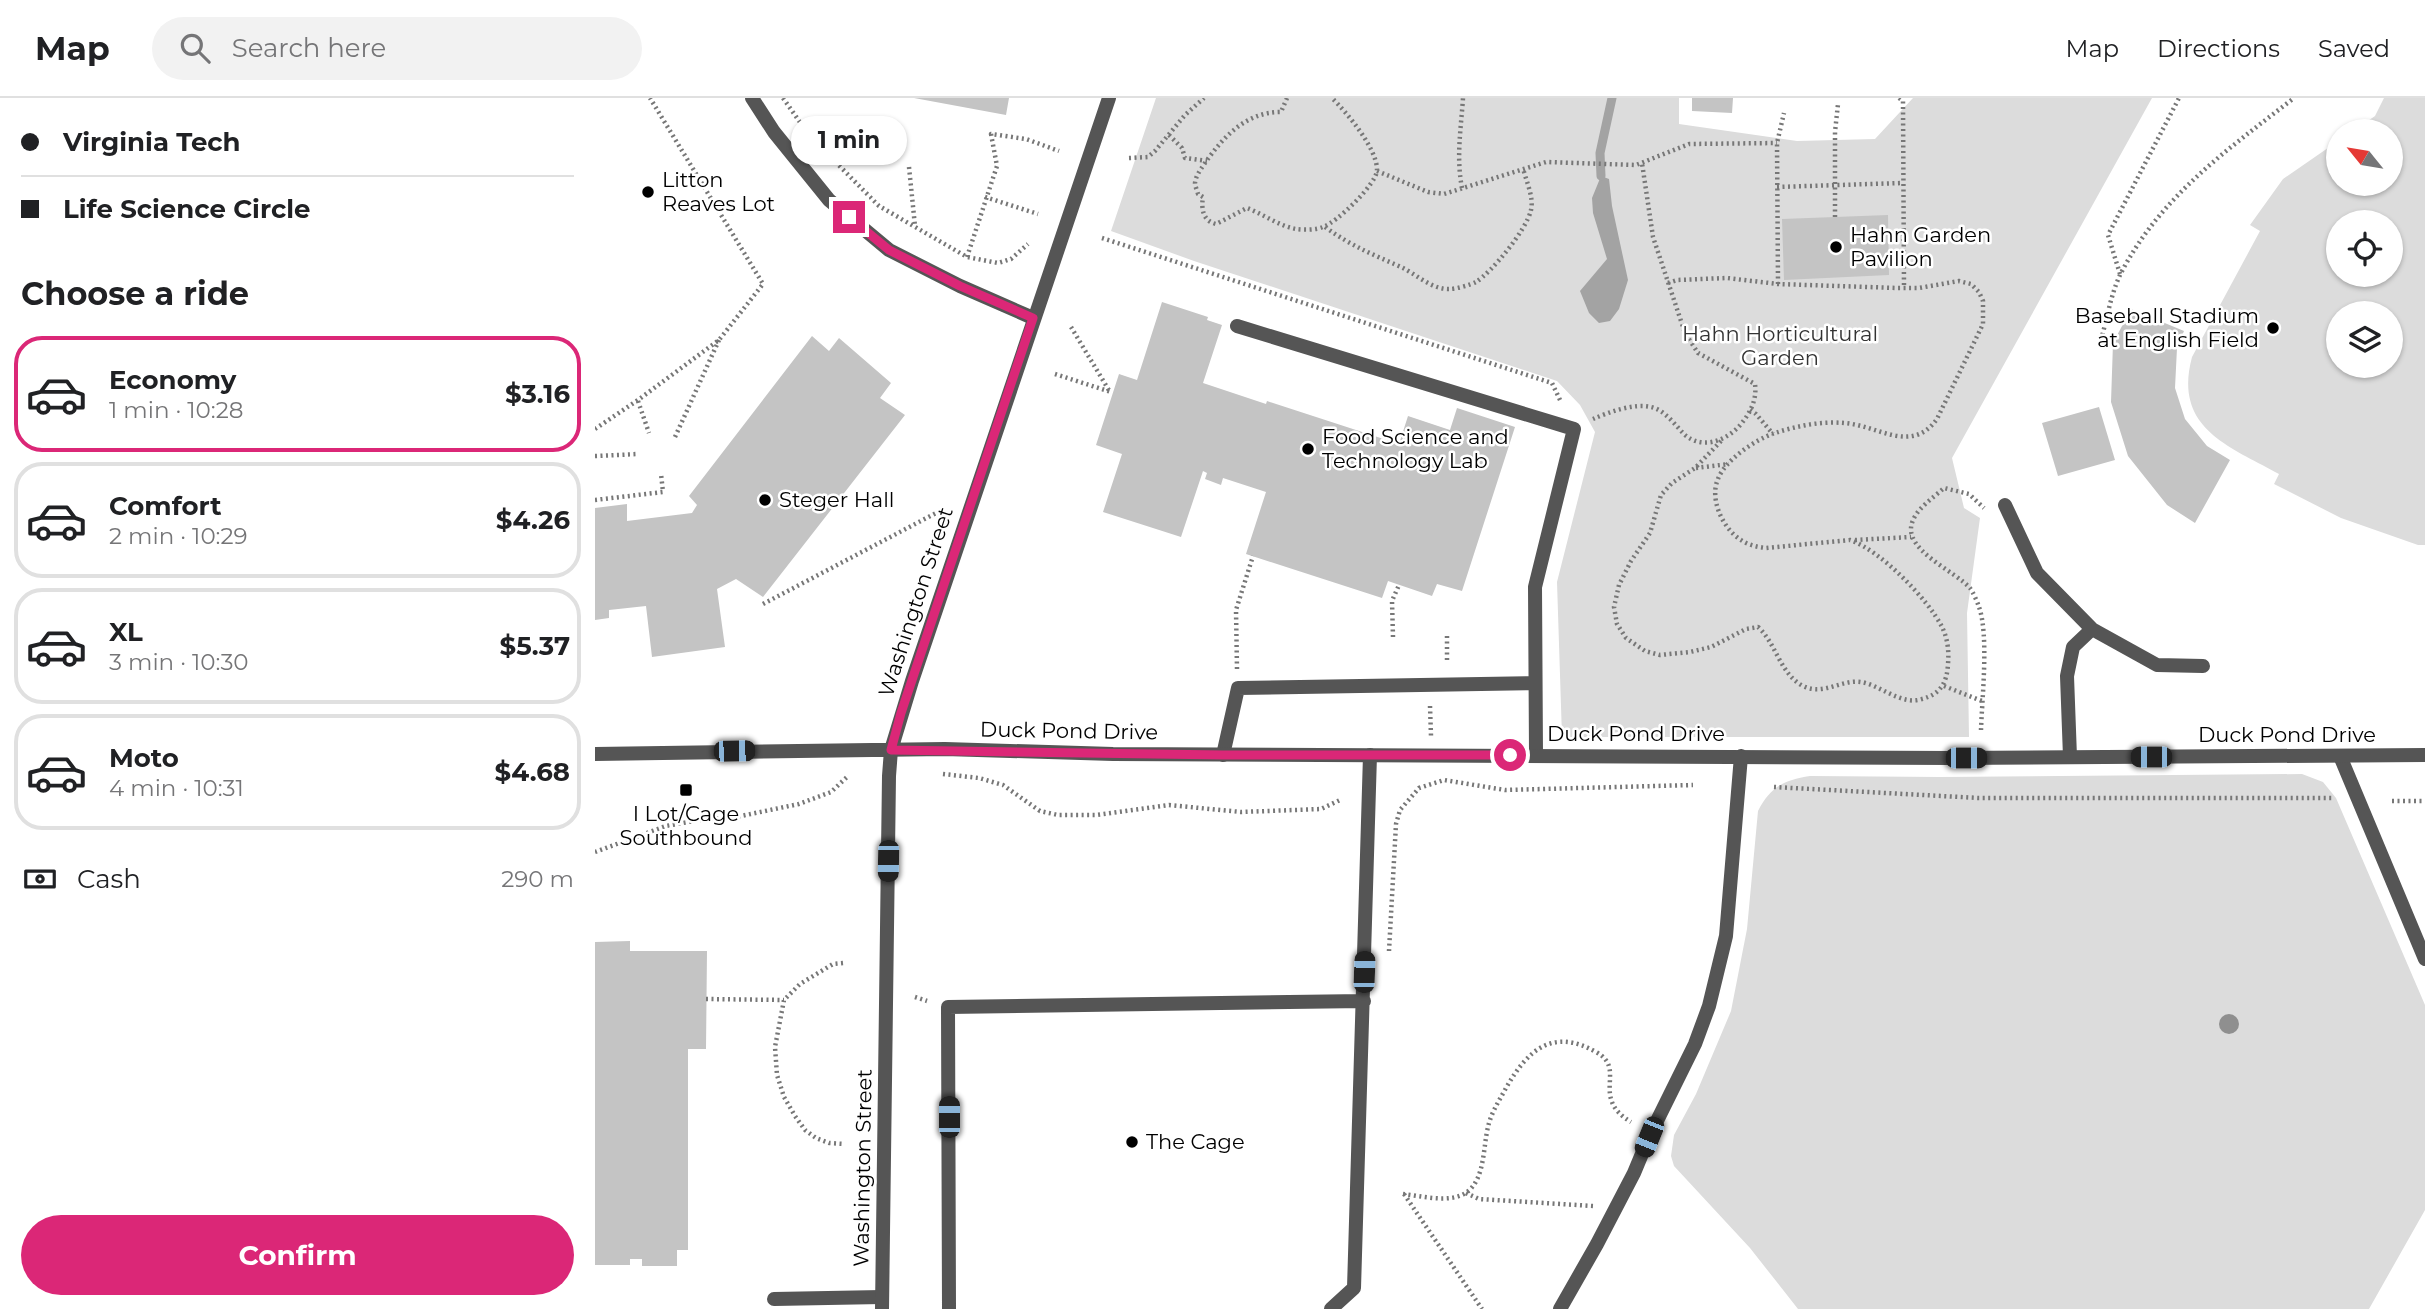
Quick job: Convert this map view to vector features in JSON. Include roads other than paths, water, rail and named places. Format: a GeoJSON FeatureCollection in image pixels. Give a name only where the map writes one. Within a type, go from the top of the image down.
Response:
{"type":"FeatureCollection","features":[{"type":"Feature","properties":{"kind":"street"},"geometry":{"type":"LineString","coordinates":[[752,98],[774,132],[829,200],[889,250],[960,286],[1033,318]]}},
{"type":"Feature","properties":{"kind":"street","name":"Washington Street"},"geometry":{"type":"LineString","coordinates":[[882,1303],[888,797],[891,750],[1033,318],[1109,98]]}},
{"type":"Feature","properties":{"kind":"street"},"geometry":{"type":"LineString","coordinates":[[1237,326],[1574,429],[1535,587],[1536,754]]}},
{"type":"Feature","properties":{"kind":"street"},"geometry":{"type":"LineString","coordinates":[[2005,505],[2037,573],[2092,629],[2157,665],[2203,666]]}},
{"type":"Feature","properties":{"kind":"street"},"geometry":{"type":"LineString","coordinates":[[2070,757],[2067,676],[2073,647],[2092,629]]}},
{"type":"Feature","properties":{"kind":"street"},"geometry":{"type":"LineString","coordinates":[[1223,755],[1238,688],[1535,683]]}},
{"type":"Feature","properties":{"kind":"street","name":"Duck Pond Drive"},"geometry":{"type":"LineString","coordinates":[[595,754],[891,750],[1223,755],[2425,755]]}},
{"type":"Feature","properties":{"kind":"street"},"geometry":{"type":"LineString","coordinates":[[1331,1309],[1354,1288],[1370,755]]}},
{"type":"Feature","properties":{"kind":"street"},"geometry":{"type":"LineString","coordinates":[[1560,1309],[1616,1208],[1695,1044],[1709,1006],[1726,936],[1741,755]]}},
{"type":"Feature","properties":{"kind":"street"},"geometry":{"type":"LineString","coordinates":[[2340,756],[2425,959]]}},
{"type":"Feature","properties":{"kind":"street"},"geometry":{"type":"LineString","coordinates":[[949,1309],[948,1007],[1364,1001]]}},
{"type":"Feature","properties":{"kind":"street"},"geometry":{"type":"LineString","coordinates":[[773,1299],[882,1303]]}},
{"type":"Feature","properties":{"kind":"waterway"},"geometry":{"type":"LineString","coordinates":[[1601,176],[1600,153],[1612,98]]}},
{"type":"Feature","properties":{"kind":"place","name":"Litton Reaves Lot"},"geometry":{"type":"Point","coordinates":[648,192]}},
{"type":"Feature","properties":{"kind":"place","name":"Hahn Garden Pavilion"},"geometry":{"type":"Point","coordinates":[1836,247]}},
{"type":"Feature","properties":{"kind":"place","name":"Baseball Stadium at English Field"},"geometry":{"type":"Point","coordinates":[2273,328]}},
{"type":"Feature","properties":{"kind":"place","name":"Food Science and Technology Lab"},"geometry":{"type":"Point","coordinates":[1308,449]}},
{"type":"Feature","properties":{"kind":"place","name":"Steger Hall"},"geometry":{"type":"Point","coordinates":[765,500]}},
{"type":"Feature","properties":{"kind":"place","name":"I Lot/Cage Southbound"},"geometry":{"type":"Point","coordinates":[686,790]}},
{"type":"Feature","properties":{"kind":"place","name":"The Cage"},"geometry":{"type":"Point","coordinates":[1132,1142]}},
{"type":"Feature","properties":{"kind":"park label","name":"Hahn Horticultural Garden"},"geometry":{"type":"Point","coordinates":[1780,346]}}]}
